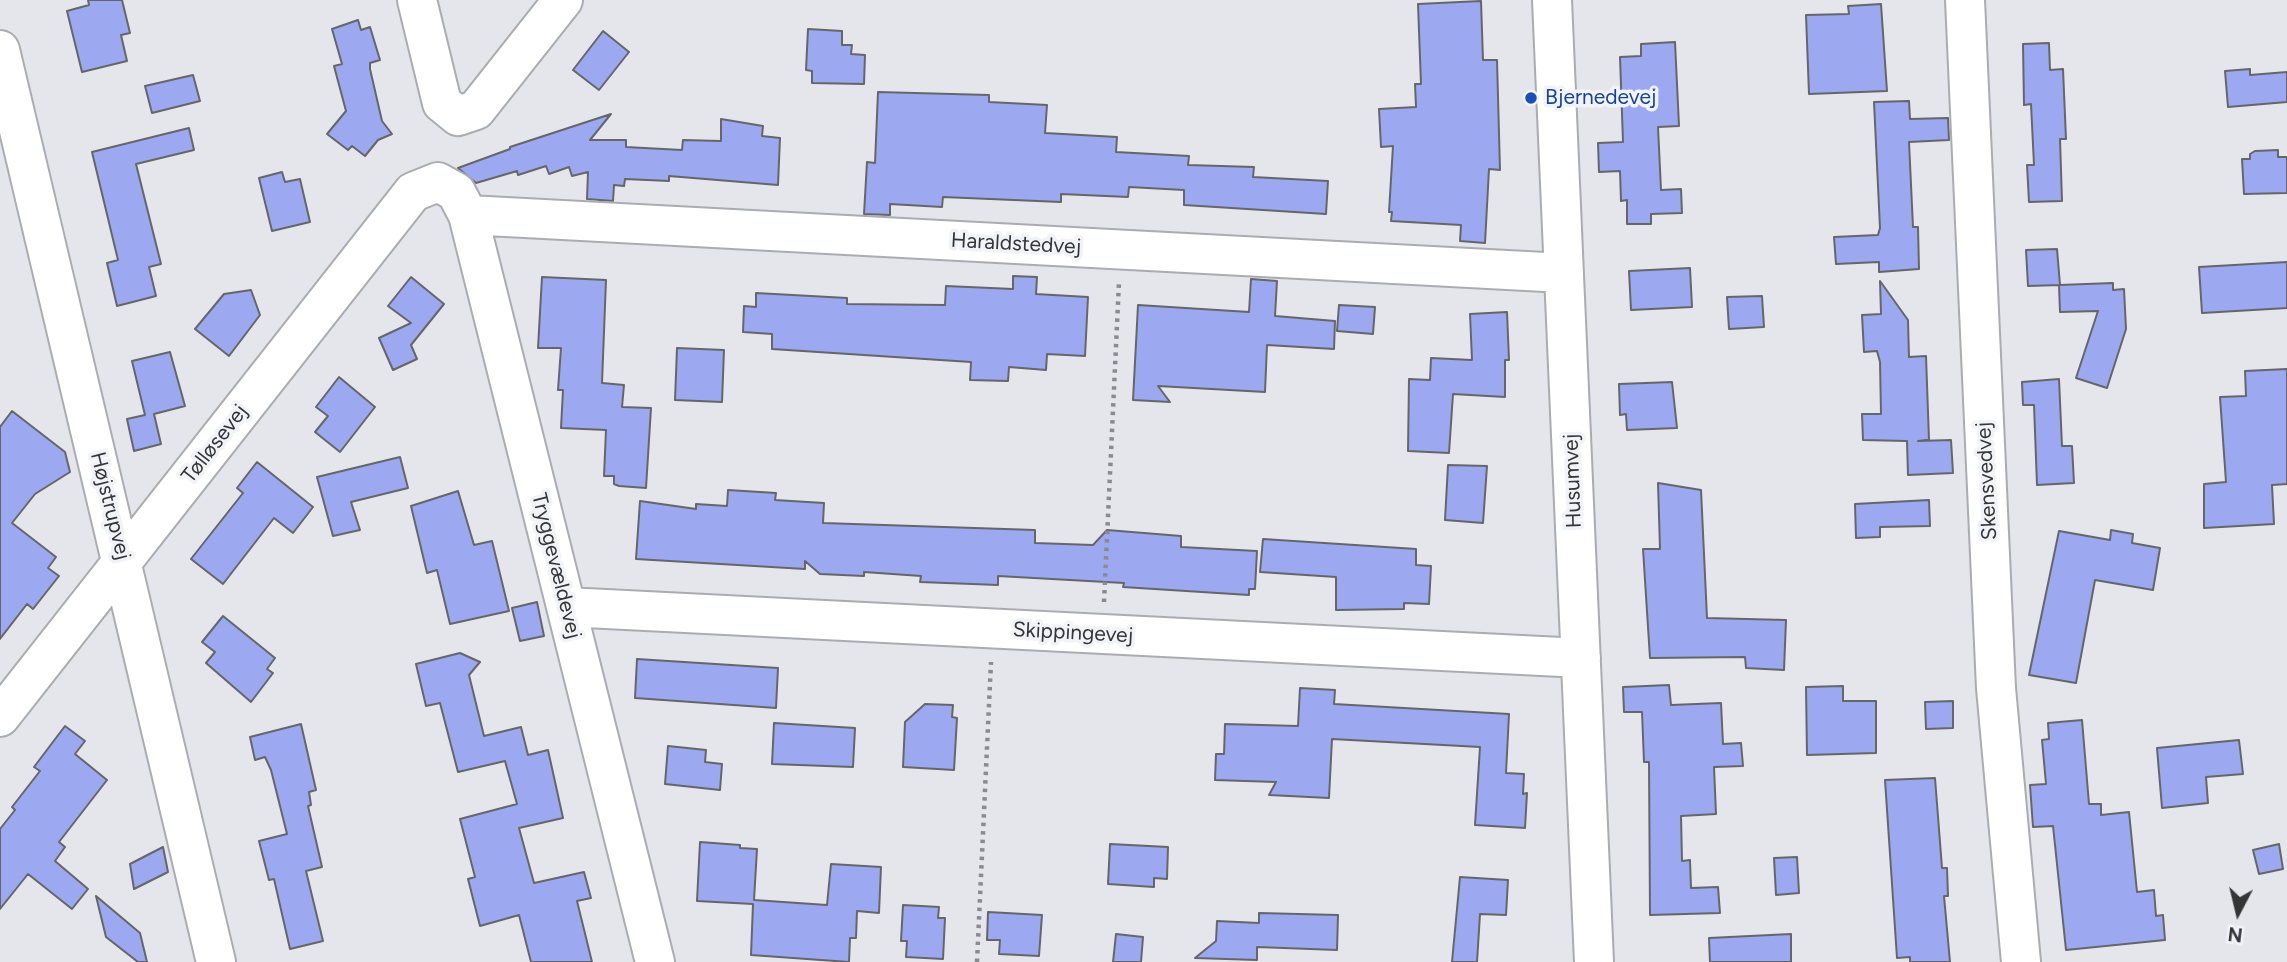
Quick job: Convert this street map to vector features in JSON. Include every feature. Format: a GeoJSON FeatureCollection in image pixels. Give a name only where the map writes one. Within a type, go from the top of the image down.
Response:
{"type":"FeatureCollection","features":[{"type":"Feature","properties":{"kind":"street"},"geometry":{"type":"LineString","coordinates":[[417,0],[442,103],[458,116],[476,110],[563,0]]}},
{"type":"Feature","properties":{"kind":"street","name":"Husumvej"},"geometry":{"type":"LineString","coordinates":[[1552,0],[1594,962]]}},
{"type":"Feature","properties":{"kind":"street","name":"Skensvedvej"},"geometry":{"type":"LineString","coordinates":[[1965,0],[1996,688],[2021,962]]}},
{"type":"Feature","properties":{"kind":"street","name":"Højstrupvej"},"geometry":{"type":"LineString","coordinates":[[1,60],[123,560],[216,962]]}},
{"type":"Feature","properties":{"kind":"street","name":"Tølløsevej"},"geometry":{"type":"LineString","coordinates":[[0,717],[413,192],[438,182]]}},
{"type":"Feature","properties":{"kind":"street","name":"Tryggevældevej"},"geometry":{"type":"LineString","coordinates":[[438,182],[456,192],[468,215],[655,962]]}},
{"type":"Feature","properties":{"kind":"street","name":"Haraldstedvej"},"geometry":{"type":"LineString","coordinates":[[468,215],[1564,273]]}},
{"type":"Feature","properties":{"kind":"street","name":"Skippingevej"},"geometry":{"type":"LineString","coordinates":[[566,607],[1581,658]]}},
{"type":"Feature","properties":{"kind":"path"},"geometry":{"type":"LineString","coordinates":[[1102,634],[1120,249]]}},
{"type":"Feature","properties":{"kind":"path"},"geometry":{"type":"LineString","coordinates":[[977,962],[993,629]]}},
{"type":"Feature","properties":{"kind":"building"},"geometry":{"type":"Polygon","coordinates":[[[88,0],[122,0],[130,33],[121,35],[127,61],[82,72],[67,11],[89,5],[88,0]]]}},
{"type":"Feature","properties":{"kind":"building"},"geometry":{"type":"Polygon","coordinates":[[[1481,1],[1483,60],[1497,60],[1500,170],[1489,169],[1485,243],[1460,241],[1461,225],[1391,221],[1392,212],[1389,212],[1393,146],[1381,147],[1379,109],[1416,107],[1415,84],[1421,84],[1418,4],[1481,1]]]}},
{"type":"Feature","properties":{"kind":"building"},"geometry":{"type":"Polygon","coordinates":[[[1881,4],[1887,91],[1809,94],[1806,15],[1849,14],[1848,6],[1881,4]]]}},
{"type":"Feature","properties":{"kind":"building"},"geometry":{"type":"Polygon","coordinates":[[[358,20],[361,30],[370,27],[380,60],[370,63],[370,69],[382,121],[392,134],[378,140],[365,156],[352,146],[348,150],[327,134],[346,111],[334,66],[342,64],[332,29],[358,20]]]}},
{"type":"Feature","properties":{"kind":"building"},"geometry":{"type":"Polygon","coordinates":[[[808,29],[842,31],[842,45],[852,45],[851,54],[865,55],[864,84],[812,83],[812,71],[806,70],[808,29]]]}},
{"type":"Feature","properties":{"kind":"building"},"geometry":{"type":"Polygon","coordinates":[[[603,31],[629,52],[599,90],[573,70],[603,31]]]}},
{"type":"Feature","properties":{"kind":"building"},"geometry":{"type":"Polygon","coordinates":[[[1675,42],[1679,126],[1658,127],[1661,190],[1681,189],[1682,213],[1651,214],[1651,224],[1627,224],[1627,200],[1621,201],[1620,171],[1599,172],[1598,143],[1623,142],[1620,57],[1641,56],[1641,44],[1675,42]]]}},
{"type":"Feature","properties":{"kind":"building"},"geometry":{"type":"Polygon","coordinates":[[[2049,43],[2050,70],[2063,69],[2066,139],[2060,139],[2062,201],[2029,202],[2027,165],[2034,165],[2031,104],[2024,105],[2023,44],[2049,43]]]}},
{"type":"Feature","properties":{"kind":"building"},"geometry":{"type":"Polygon","coordinates":[[[2250,69],[2250,75],[2287,72],[2287,102],[2228,107],[2225,71],[2250,69]]]}},
{"type":"Feature","properties":{"kind":"building"},"geometry":{"type":"Polygon","coordinates":[[[193,75],[200,101],[152,113],[145,86],[193,75]]]}},
{"type":"Feature","properties":{"kind":"building"},"geometry":{"type":"Polygon","coordinates":[[[878,92],[989,95],[989,102],[1047,105],[1045,133],[1117,137],[1116,152],[1189,156],[1188,165],[1254,167],[1253,177],[1328,181],[1326,214],[1184,205],[1184,190],[1129,187],[1128,197],[1061,194],[1061,202],[943,197],[942,207],[890,204],[890,215],[864,214],[867,162],[875,163],[878,92]]]}},
{"type":"Feature","properties":{"kind":"building"},"geometry":{"type":"Polygon","coordinates":[[[1909,101],[1910,119],[1948,118],[1949,140],[1909,142],[1913,227],[1918,227],[1919,269],[1879,272],[1879,262],[1836,264],[1834,237],[1878,235],[1880,228],[1874,102],[1909,101]]]}},
{"type":"Feature","properties":{"kind":"building"},"geometry":{"type":"Polygon","coordinates":[[[611,114],[590,140],[626,140],[626,147],[682,150],[683,140],[721,141],[721,119],[763,126],[762,136],[780,138],[778,185],[669,176],[669,181],[625,179],[624,186],[614,185],[613,201],[587,199],[588,172],[572,176],[569,167],[549,174],[546,166],[518,175],[517,171],[476,183],[458,168],[510,147],[611,114]]]}},
{"type":"Feature","properties":{"kind":"building"},"geometry":{"type":"Polygon","coordinates":[[[189,128],[194,150],[136,164],[161,264],[149,267],[156,296],[117,306],[107,263],[118,260],[92,152],[189,128]]]}},
{"type":"Feature","properties":{"kind":"building"},"geometry":{"type":"Polygon","coordinates":[[[2278,150],[2278,157],[2287,157],[2287,193],[2244,194],[2242,159],[2250,159],[2250,154],[2255,151],[2278,150]]]}},
{"type":"Feature","properties":{"kind":"building"},"geometry":{"type":"Polygon","coordinates":[[[282,172],[285,182],[300,179],[310,222],[272,231],[259,178],[282,172]]]}},
{"type":"Feature","properties":{"kind":"building"},"geometry":{"type":"Polygon","coordinates":[[[2057,249],[2060,285],[2028,286],[2026,250],[2057,249]]]}},
{"type":"Feature","properties":{"kind":"building"},"geometry":{"type":"Polygon","coordinates":[[[2287,262],[2287,308],[2202,313],[2199,267],[2287,262]]]}},
{"type":"Feature","properties":{"kind":"building"},"geometry":{"type":"Polygon","coordinates":[[[1690,268],[1692,307],[1631,310],[1629,271],[1690,268]]]}},
{"type":"Feature","properties":{"kind":"building"},"geometry":{"type":"Polygon","coordinates":[[[1013,276],[1037,277],[1036,294],[1088,297],[1085,356],[1047,354],[1046,370],[1009,367],[1008,381],[970,380],[971,362],[772,349],[772,334],[743,332],[744,306],[756,307],[756,293],[847,298],[847,304],[945,305],[946,286],[1013,289],[1013,276]]]}},
{"type":"Feature","properties":{"kind":"building"},"geometry":{"type":"Polygon","coordinates":[[[411,277],[444,304],[411,345],[417,359],[393,370],[379,338],[411,323],[388,306],[411,277]]]}},
{"type":"Feature","properties":{"kind":"building"},"geometry":{"type":"Polygon","coordinates":[[[542,277],[606,280],[602,383],[624,385],[622,407],[651,408],[646,488],[619,486],[614,484],[614,476],[604,476],[606,430],[561,428],[563,390],[558,390],[561,348],[538,348],[542,277]]]}},
{"type":"Feature","properties":{"kind":"building"},"geometry":{"type":"Polygon","coordinates":[[[1251,279],[1277,281],[1275,316],[1335,321],[1334,349],[1267,345],[1265,392],[1158,386],[1170,402],[1133,400],[1138,305],[1249,312],[1251,279]]]}},
{"type":"Feature","properties":{"kind":"building"},"geometry":{"type":"Polygon","coordinates":[[[1880,281],[1908,320],[1909,357],[1926,356],[1929,440],[1918,441],[1951,440],[1953,473],[1908,475],[1907,441],[1863,440],[1862,414],[1881,414],[1880,362],[1877,351],[1864,352],[1862,315],[1881,314],[1880,281]]]}},
{"type":"Feature","properties":{"kind":"building"},"geometry":{"type":"Polygon","coordinates":[[[2113,283],[2113,290],[2124,289],[2126,329],[2107,388],[2076,378],[2098,311],[2060,312],[2059,285],[2113,283]]]}},
{"type":"Feature","properties":{"kind":"building"},"geometry":{"type":"Polygon","coordinates":[[[251,290],[260,315],[229,356],[195,329],[224,294],[251,290]]]}},
{"type":"Feature","properties":{"kind":"building"},"geometry":{"type":"Polygon","coordinates":[[[1762,296],[1764,327],[1729,329],[1727,297],[1762,296]]]}},
{"type":"Feature","properties":{"kind":"building"},"geometry":{"type":"Polygon","coordinates":[[[1339,305],[1375,307],[1373,334],[1337,331],[1339,305]]]}},
{"type":"Feature","properties":{"kind":"building"},"geometry":{"type":"Polygon","coordinates":[[[1507,312],[1509,360],[1505,360],[1505,397],[1453,394],[1449,453],[1408,451],[1409,379],[1430,380],[1431,358],[1472,360],[1470,314],[1507,312]]]}},
{"type":"Feature","properties":{"kind":"building"},"geometry":{"type":"Polygon","coordinates":[[[677,348],[724,350],[722,402],[675,400],[677,348]]]}},
{"type":"Feature","properties":{"kind":"building"},"geometry":{"type":"Polygon","coordinates":[[[170,352],[185,406],[154,414],[161,444],[134,451],[127,419],[145,415],[132,361],[170,352]]]}},
{"type":"Feature","properties":{"kind":"building"},"geometry":{"type":"Polygon","coordinates":[[[2287,369],[2287,484],[2272,485],[2274,524],[2204,528],[2204,484],[2226,482],[2220,397],[2246,396],[2245,371],[2287,369]]]}},
{"type":"Feature","properties":{"kind":"building"},"geometry":{"type":"Polygon","coordinates":[[[339,377],[375,407],[340,452],[315,432],[328,416],[316,407],[339,377]]]}},
{"type":"Feature","properties":{"kind":"building"},"geometry":{"type":"Polygon","coordinates":[[[2059,379],[2062,446],[2072,446],[2074,483],[2037,485],[2034,405],[2023,405],[2022,382],[2059,379]]]}},
{"type":"Feature","properties":{"kind":"building"},"geometry":{"type":"Polygon","coordinates":[[[1672,382],[1677,428],[1627,430],[1626,414],[1620,415],[1619,384],[1672,382]]]}},
{"type":"Feature","properties":{"kind":"building"},"geometry":{"type":"Polygon","coordinates":[[[12,411],[65,452],[70,472],[35,494],[12,523],[56,557],[48,568],[59,576],[33,609],[27,604],[0,639],[0,427],[12,411]]]}},
{"type":"Feature","properties":{"kind":"building"},"geometry":{"type":"Polygon","coordinates":[[[400,457],[408,488],[351,502],[360,530],[333,536],[317,477],[400,457]]]}},
{"type":"Feature","properties":{"kind":"building"},"geometry":{"type":"Polygon","coordinates":[[[257,462],[313,507],[293,533],[274,518],[223,584],[191,559],[243,493],[237,488],[257,462]]]}},
{"type":"Feature","properties":{"kind":"building"},"geometry":{"type":"Polygon","coordinates":[[[1448,465],[1487,466],[1483,523],[1445,520],[1448,465]]]}},
{"type":"Feature","properties":{"kind":"building"},"geometry":{"type":"Polygon","coordinates":[[[1658,483],[1701,490],[1707,618],[1786,620],[1784,670],[1746,668],[1745,657],[1650,658],[1643,549],[1660,549],[1658,483]]]}},
{"type":"Feature","properties":{"kind":"building"},"geometry":{"type":"Polygon","coordinates":[[[728,490],[776,493],[775,500],[824,503],[823,523],[1035,530],[1035,543],[1093,545],[1107,530],[1181,536],[1181,547],[1257,551],[1255,589],[1249,589],[1249,595],[1123,587],[1124,583],[998,576],[998,585],[920,582],[921,576],[864,572],[864,576],[820,574],[805,561],[805,569],[636,559],[640,501],[696,509],[696,504],[727,506],[728,490]]]}},
{"type":"Feature","properties":{"kind":"building"},"geometry":{"type":"Polygon","coordinates":[[[458,491],[474,545],[492,541],[509,611],[450,624],[437,570],[427,573],[411,506],[458,491]]]}},
{"type":"Feature","properties":{"kind":"building"},"geometry":{"type":"Polygon","coordinates":[[[1929,500],[1930,526],[1880,527],[1880,537],[1856,538],[1855,504],[1929,500]]]}},
{"type":"Feature","properties":{"kind":"building"},"geometry":{"type":"Polygon","coordinates":[[[2111,530],[2133,534],[2132,543],[2160,548],[2153,590],[2095,580],[2076,683],[2029,675],[2059,531],[2110,540],[2111,530]]]}},
{"type":"Feature","properties":{"kind":"building"},"geometry":{"type":"Polygon","coordinates":[[[1263,539],[1416,549],[1416,565],[1431,566],[1429,604],[1404,603],[1404,609],[1336,610],[1336,577],[1260,572],[1263,539]]]}},
{"type":"Feature","properties":{"kind":"building"},"geometry":{"type":"Polygon","coordinates":[[[537,602],[544,636],[520,641],[512,608],[537,602]]]}},
{"type":"Feature","properties":{"kind":"building"},"geometry":{"type":"Polygon","coordinates":[[[223,616],[275,658],[267,669],[273,673],[251,702],[206,663],[215,652],[202,642],[223,616]]]}},
{"type":"Feature","properties":{"kind":"building"},"geometry":{"type":"Polygon","coordinates":[[[460,653],[480,662],[469,675],[484,736],[521,727],[528,755],[548,750],[563,818],[519,828],[534,883],[584,872],[591,898],[577,901],[592,962],[531,962],[519,915],[480,926],[468,879],[475,877],[460,819],[517,804],[505,761],[458,772],[440,703],[426,706],[416,664],[460,653]]]}},
{"type":"Feature","properties":{"kind":"building"},"geometry":{"type":"Polygon","coordinates":[[[637,659],[778,668],[776,708],[635,698],[637,659]]]}},
{"type":"Feature","properties":{"kind":"building"},"geometry":{"type":"Polygon","coordinates":[[[1669,685],[1671,705],[1721,703],[1723,744],[1741,743],[1743,766],[1714,767],[1716,814],[1681,816],[1682,861],[1690,860],[1691,888],[1718,887],[1720,913],[1650,915],[1649,762],[1644,762],[1642,712],[1624,712],[1623,687],[1669,685]]]}},
{"type":"Feature","properties":{"kind":"building"},"geometry":{"type":"Polygon","coordinates":[[[1843,686],[1843,701],[1876,701],[1876,753],[1807,755],[1806,687],[1843,686]]]}},
{"type":"Feature","properties":{"kind":"building"},"geometry":{"type":"Polygon","coordinates":[[[1300,688],[1335,690],[1334,704],[1509,714],[1506,773],[1524,774],[1523,794],[1527,793],[1525,828],[1475,825],[1480,747],[1332,739],[1329,798],[1269,795],[1276,782],[1215,780],[1216,754],[1224,754],[1225,724],[1298,726],[1300,688]]]}},
{"type":"Feature","properties":{"kind":"building"},"geometry":{"type":"Polygon","coordinates":[[[1953,701],[1953,728],[1926,729],[1925,702],[1953,701]]]}},
{"type":"Feature","properties":{"kind":"building"},"geometry":{"type":"Polygon","coordinates":[[[925,704],[953,705],[952,717],[957,718],[954,770],[903,767],[905,722],[925,704]]]}},
{"type":"Feature","properties":{"kind":"building"},"geometry":{"type":"Polygon","coordinates":[[[2082,720],[2089,804],[2101,804],[2101,815],[2129,812],[2137,892],[2154,890],[2156,916],[2163,915],[2165,940],[2066,950],[2053,826],[2033,827],[2030,785],[2046,784],[2042,740],[2049,739],[2048,723],[2082,720]]]}},
{"type":"Feature","properties":{"kind":"building"},"geometry":{"type":"Polygon","coordinates":[[[774,723],[855,728],[853,767],[772,764],[774,723]]]}},
{"type":"Feature","properties":{"kind":"building"},"geometry":{"type":"Polygon","coordinates":[[[301,724],[316,790],[309,792],[311,805],[308,806],[322,867],[306,871],[323,941],[290,949],[274,879],[269,880],[259,841],[287,834],[271,770],[265,757],[255,760],[250,737],[301,724]]]}},
{"type":"Feature","properties":{"kind":"building"},"geometry":{"type":"Polygon","coordinates":[[[65,726],[85,741],[75,754],[107,780],[59,842],[65,847],[55,861],[88,889],[72,909],[28,874],[0,909],[0,829],[15,810],[12,807],[40,771],[34,767],[65,726]]]}},
{"type":"Feature","properties":{"kind":"building"},"geometry":{"type":"Polygon","coordinates":[[[2239,740],[2243,774],[2206,777],[2208,803],[2162,808],[2157,748],[2239,740]]]}},
{"type":"Feature","properties":{"kind":"building"},"geometry":{"type":"Polygon","coordinates":[[[668,746],[706,750],[705,762],[722,764],[720,790],[665,784],[668,746]]]}},
{"type":"Feature","properties":{"kind":"building"},"geometry":{"type":"Polygon","coordinates":[[[1935,778],[1942,868],[1947,868],[1948,896],[1944,896],[1950,962],[1910,962],[1910,957],[1897,958],[1885,780],[1935,778]]]}},
{"type":"Feature","properties":{"kind":"building"},"geometry":{"type":"Polygon","coordinates":[[[700,842],[757,849],[754,900],[827,905],[831,864],[881,867],[879,913],[857,911],[856,938],[850,938],[849,962],[751,955],[753,904],[697,901],[700,842]]]}},
{"type":"Feature","properties":{"kind":"building"},"geometry":{"type":"Polygon","coordinates":[[[1110,844],[1168,847],[1167,879],[1154,878],[1154,887],[1108,884],[1110,844]]]}},
{"type":"Feature","properties":{"kind":"building"},"geometry":{"type":"Polygon","coordinates":[[[2279,844],[2283,869],[2259,874],[2253,850],[2279,844]]]}},
{"type":"Feature","properties":{"kind":"building"},"geometry":{"type":"Polygon","coordinates":[[[163,847],[168,872],[134,889],[130,864],[163,847]]]}},
{"type":"Feature","properties":{"kind":"building"},"geometry":{"type":"Polygon","coordinates":[[[1797,857],[1799,893],[1776,895],[1774,858],[1797,857]]]}},
{"type":"Feature","properties":{"kind":"building"},"geometry":{"type":"Polygon","coordinates":[[[1460,877],[1508,880],[1506,915],[1480,914],[1477,962],[1452,962],[1460,877]]]}},
{"type":"Feature","properties":{"kind":"building"},"geometry":{"type":"Polygon","coordinates":[[[96,896],[140,933],[147,962],[138,962],[106,937],[96,896]]]}},
{"type":"Feature","properties":{"kind":"building"},"geometry":{"type":"Polygon","coordinates":[[[903,905],[939,907],[938,918],[945,918],[943,959],[906,957],[907,941],[901,941],[903,905]]]}},
{"type":"Feature","properties":{"kind":"building"},"geometry":{"type":"Polygon","coordinates":[[[988,912],[1042,915],[1039,956],[999,954],[1000,940],[987,940],[988,912]]]}},
{"type":"Feature","properties":{"kind":"building"},"geometry":{"type":"Polygon","coordinates":[[[1259,913],[1338,915],[1337,950],[1257,947],[1257,960],[1195,958],[1216,941],[1217,921],[1259,923],[1259,913]]]}},
{"type":"Feature","properties":{"kind":"building"},"geometry":{"type":"Polygon","coordinates":[[[1116,934],[1143,937],[1141,962],[1113,962],[1116,934]]]}},
{"type":"Feature","properties":{"kind":"building"},"geometry":{"type":"Polygon","coordinates":[[[1791,934],[1791,962],[1710,962],[1709,938],[1791,934]]]}},
{"type":"Feature","properties":{"kind":"place","name":"Bjernedevej"},"geometry":{"type":"Point","coordinates":[1531,98]}}]}
